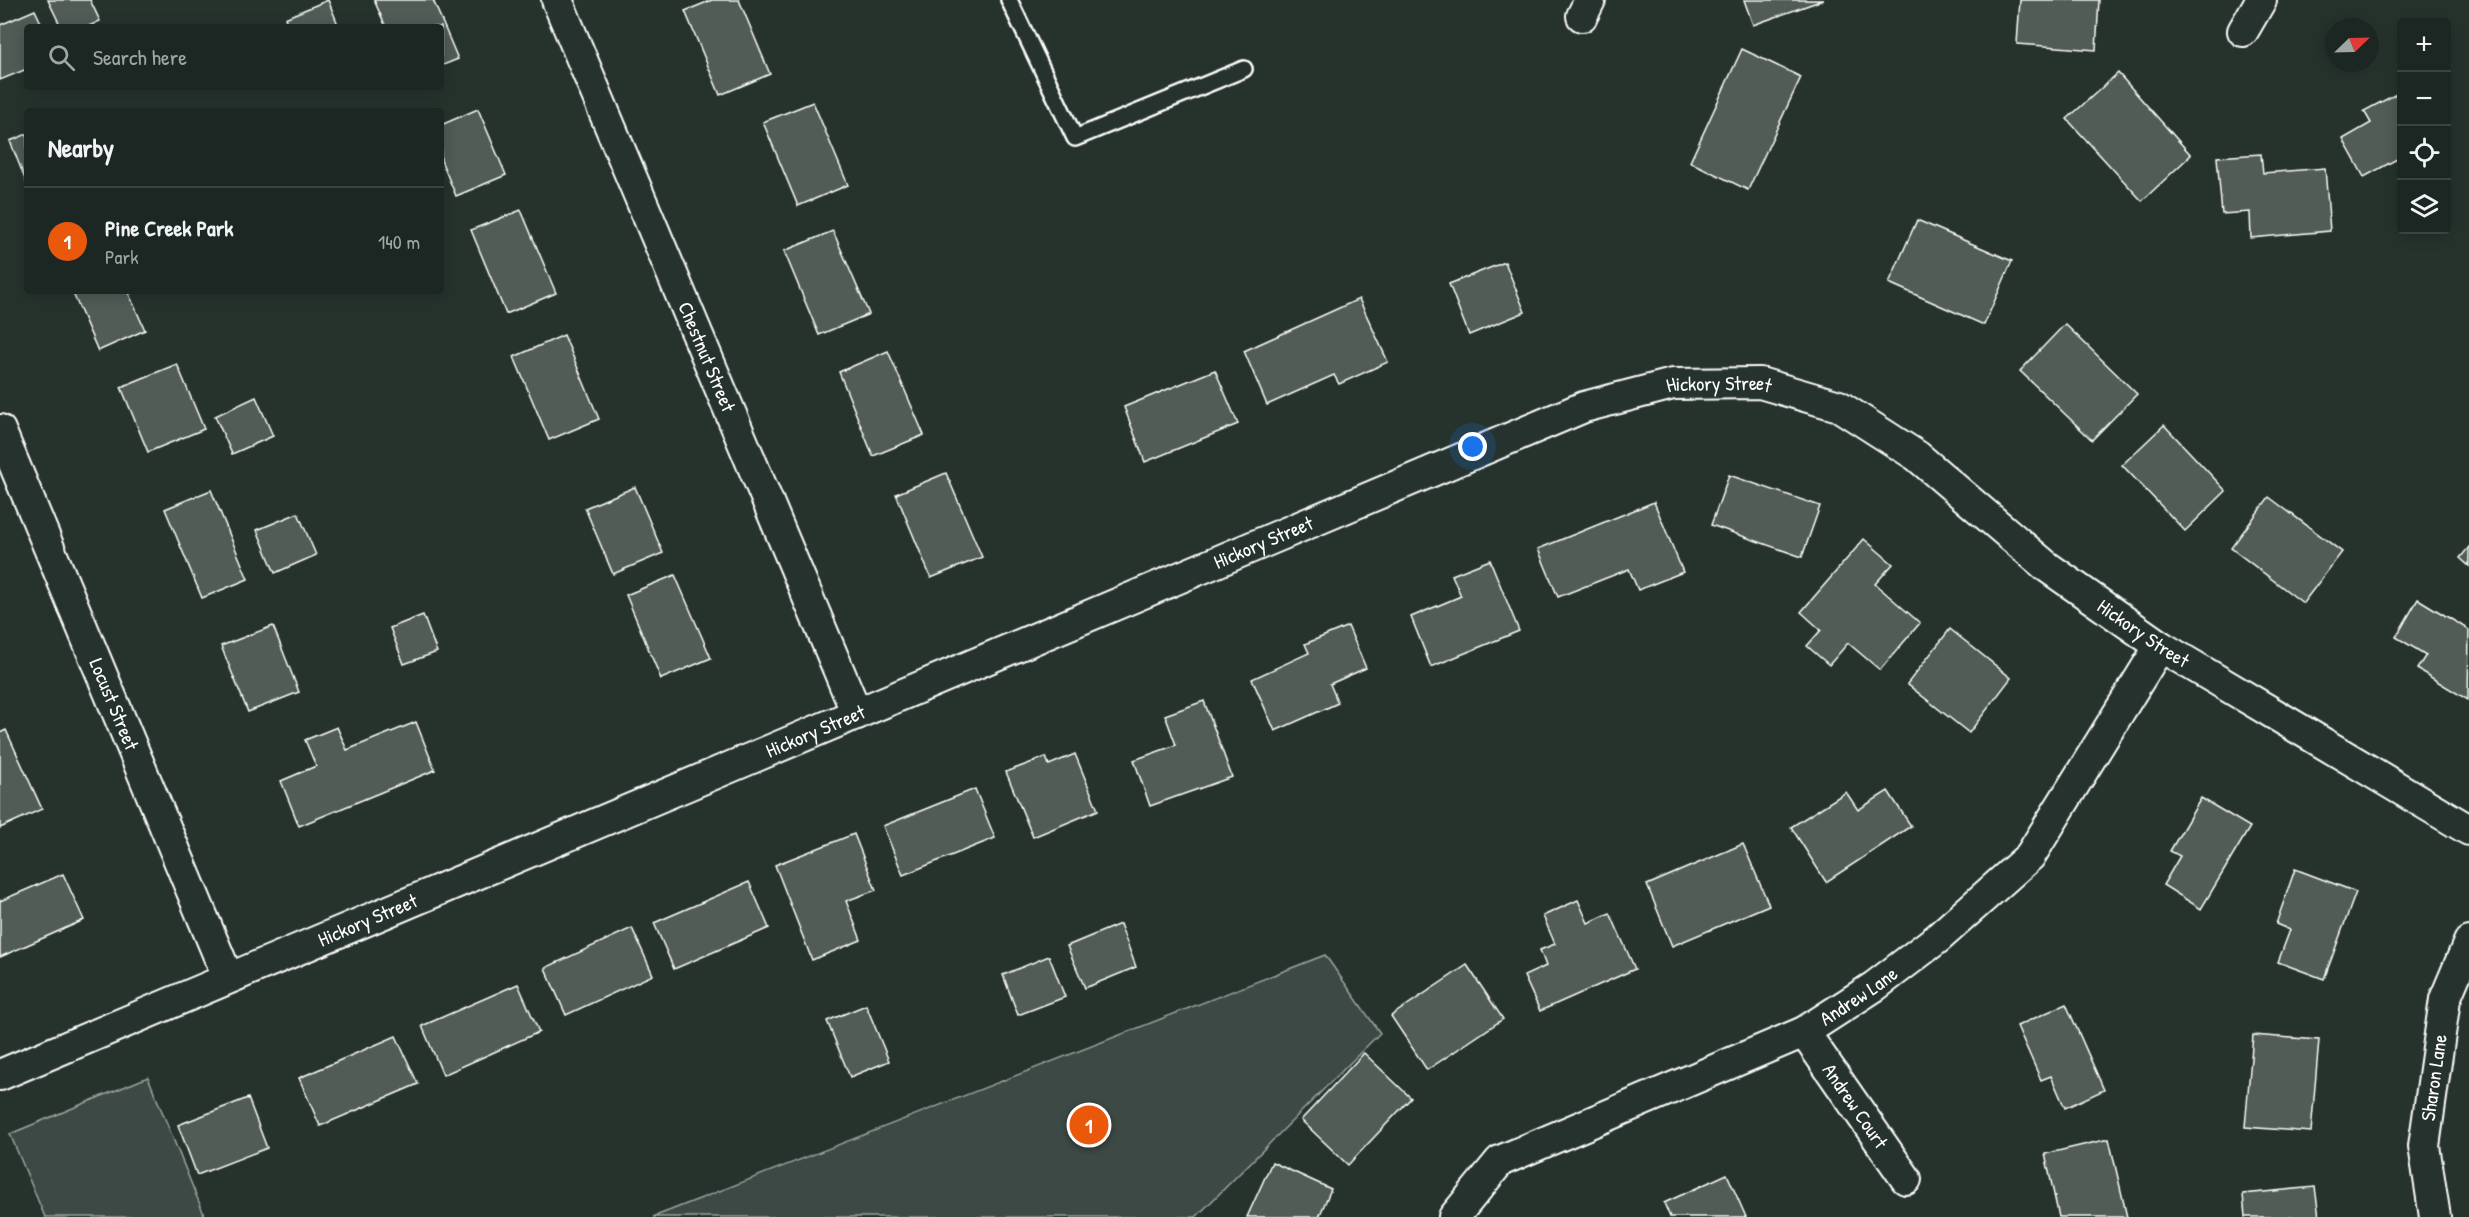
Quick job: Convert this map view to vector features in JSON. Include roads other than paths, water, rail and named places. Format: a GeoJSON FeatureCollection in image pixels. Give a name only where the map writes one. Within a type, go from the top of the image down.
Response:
{"type":"FeatureCollection","features":[{"type":"Feature","properties":{"kind":"street","name":"Chestnut Street"},"geometry":{"type":"LineString","coordinates":[[557,0],[857,714]]}},
{"type":"Feature","properties":{"kind":"street"},"geometry":{"type":"LineString","coordinates":[[2243,31],[2261,0]]}},
{"type":"Feature","properties":{"kind":"street","name":"Hickory Street"},"geometry":{"type":"LineString","coordinates":[[0,1075],[1584,407],[1673,384],[1760,382],[1839,406],[1917,456],[2046,566],[2160,646],[2469,830]]}},
{"type":"Feature","properties":{"kind":"street","name":"Locust Street"},"geometry":{"type":"LineString","coordinates":[[0,430],[228,978]]}},
{"type":"Feature","properties":{"kind":"street","name":"Andrew Lane"},"geometry":{"type":"LineString","coordinates":[[1454,1217],[1500,1161],[1804,1032],[1875,986],[1929,945],[2030,856],[2160,646]]}},
{"type":"Feature","properties":{"kind":"street","name":"Sharon Lane"},"geometry":{"type":"LineString","coordinates":[[2435,1217],[2424,1146],[2445,999],[2469,942]]}},
{"type":"Feature","properties":{"kind":"street","name":"Andrew Court"},"geometry":{"type":"LineString","coordinates":[[1804,1032],[1906,1179]]}},
{"type":"Feature","properties":{"kind":"lane"},"geometry":{"type":"LineString","coordinates":[[1009,0],[1075,138],[1244,69]]}},
{"type":"Feature","properties":{"kind":"place","name":"Pine Creek Park"},"geometry":{"type":"Point","coordinates":[1089,1125]}}]}
